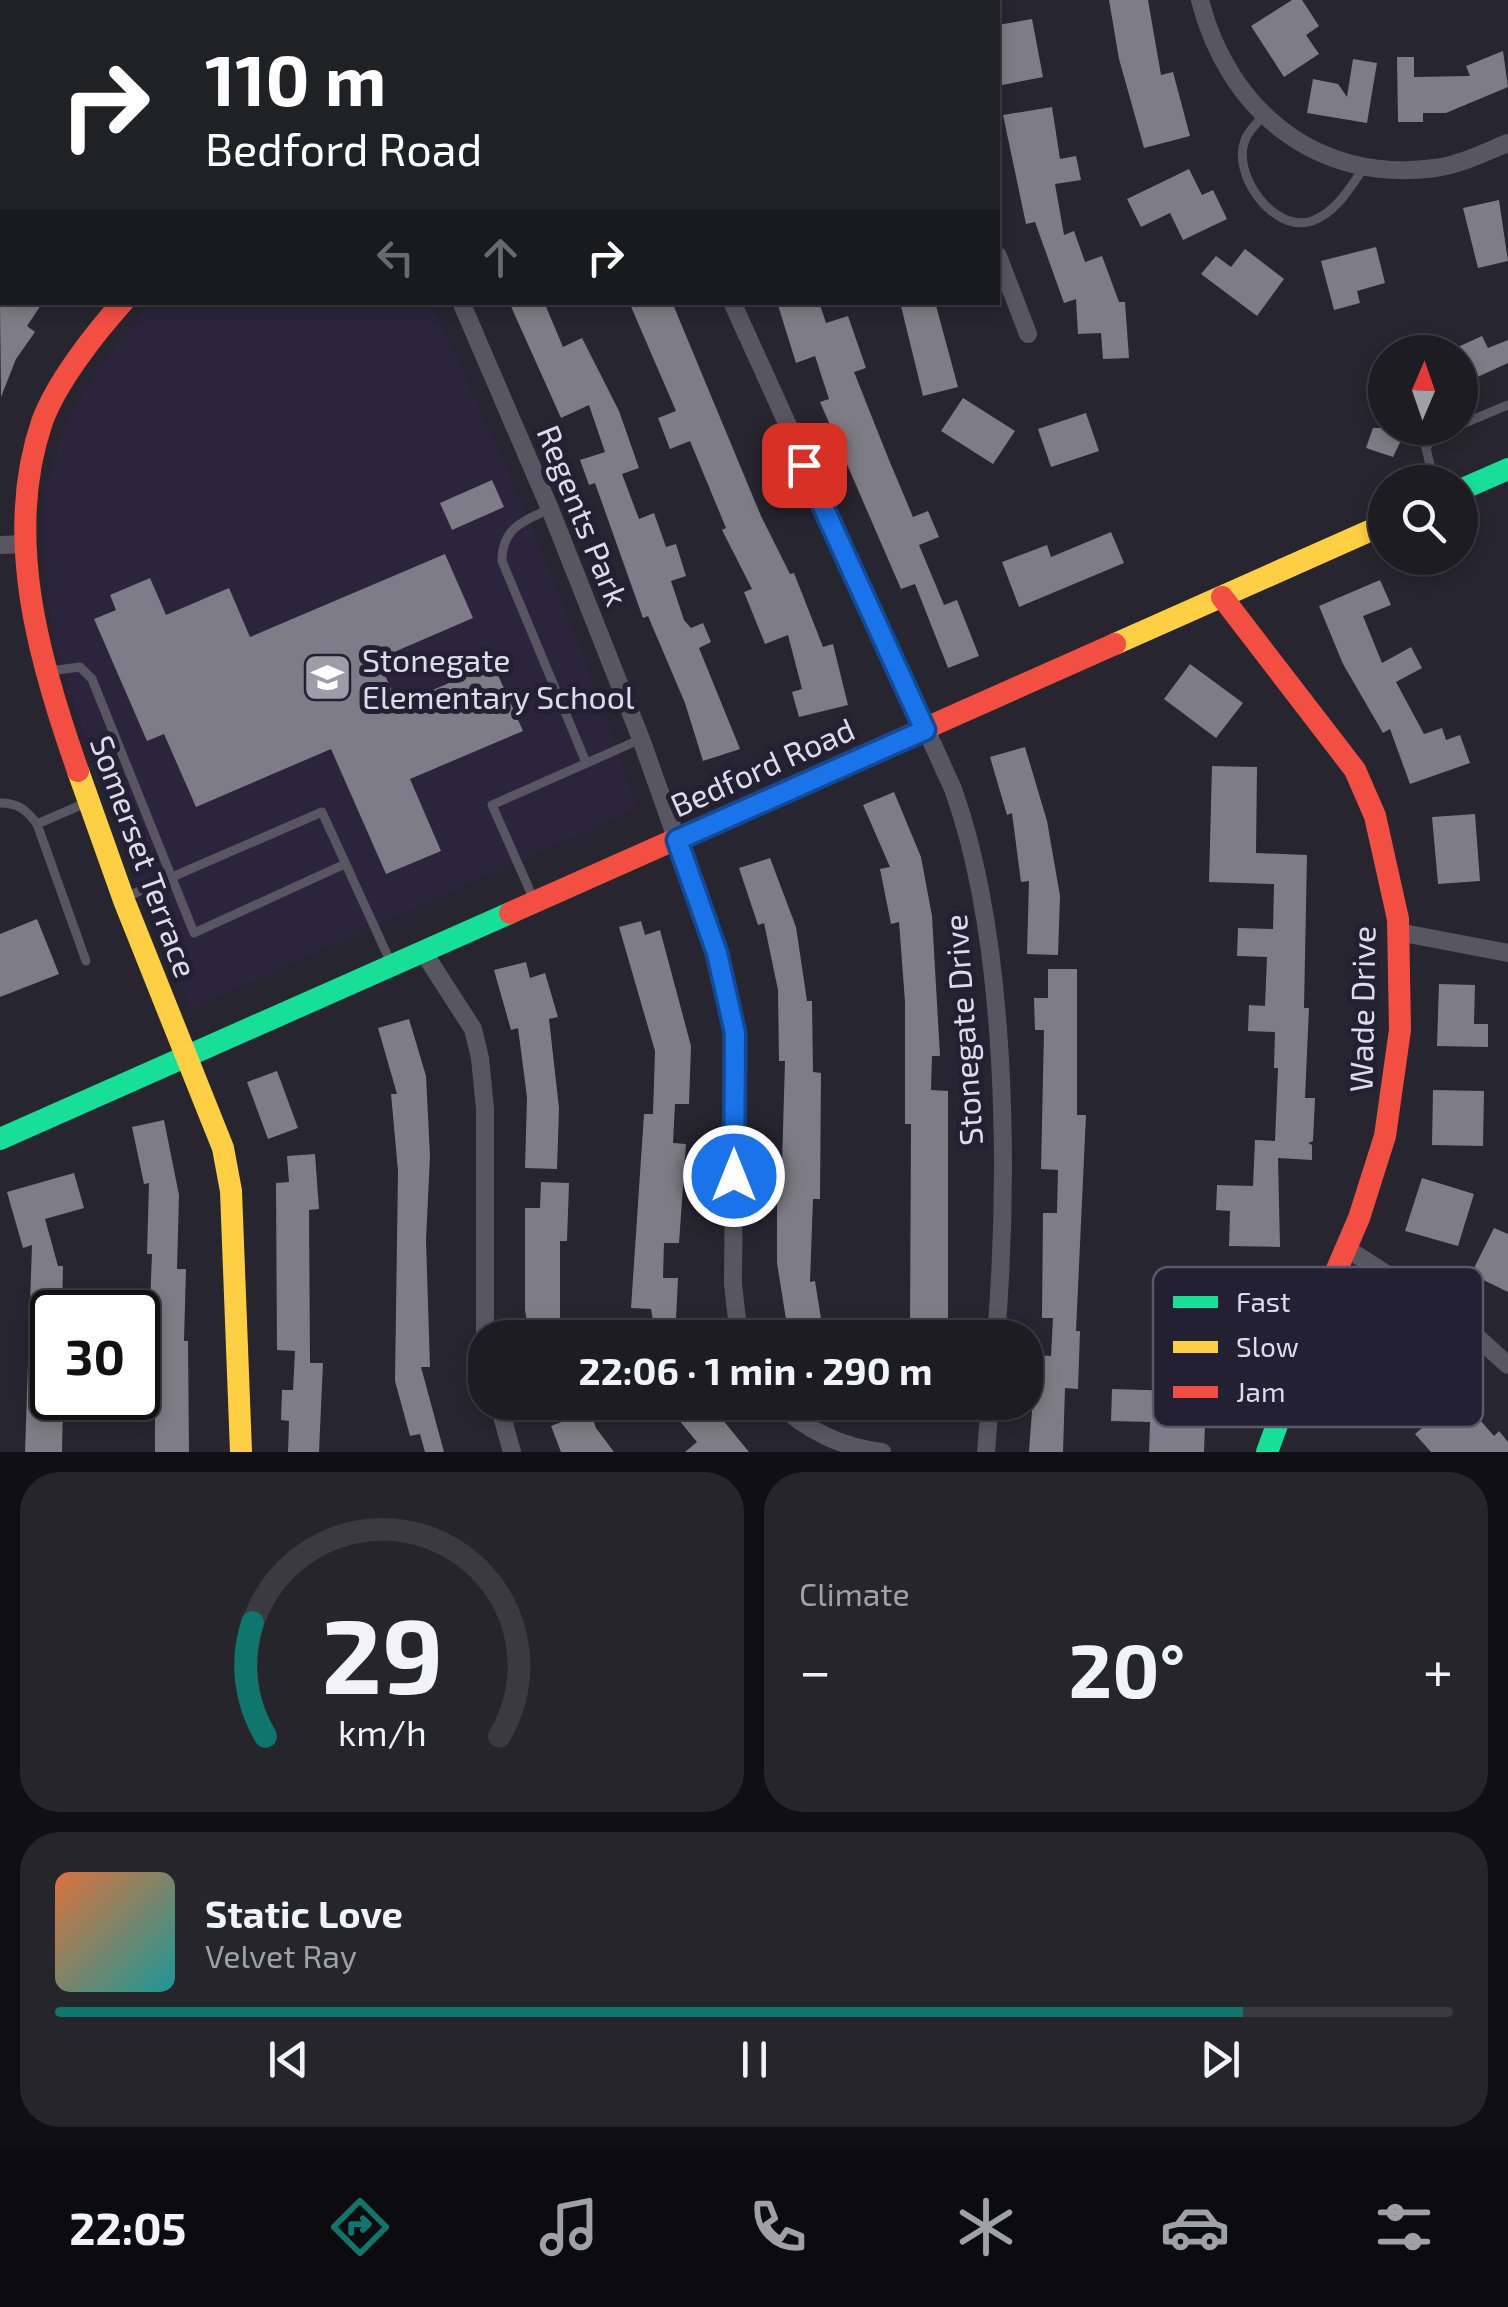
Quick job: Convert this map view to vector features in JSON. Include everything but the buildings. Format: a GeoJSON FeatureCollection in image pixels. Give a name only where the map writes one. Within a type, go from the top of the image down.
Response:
{"type":"FeatureCollection","features":[{"type":"Feature","properties":{"kind":"street"},"geometry":{"type":"LineString","coordinates":[[1200,0],[1234,80],[1284,135],[1326,157],[1365,166],[1435,168],[1508,142]]}},
{"type":"Feature","properties":{"kind":"street"},"geometry":{"type":"LineString","coordinates":[[1000,261],[1028,334]]}},
{"type":"Feature","properties":{"kind":"street","name":"Somerset Terrace"},"geometry":{"type":"LineString","coordinates":[[120,305],[96,332],[44,419],[30,460],[12,544],[89,801],[187,1058],[212,1112],[231,1191],[241,1452]]}},
{"type":"Feature","properties":{"kind":"street","name":"Regents Park"},"geometry":{"type":"LineString","coordinates":[[462,305],[550,509],[641,738],[717,953],[735,1033],[733,1284],[737,1320]]}},
{"type":"Feature","properties":{"kind":"street","name":"Stonegate Drive"},"geometry":{"type":"LineString","coordinates":[[733,305],[972,840],[984,907],[1001,1178],[997,1320]]}},
{"type":"Feature","properties":{"kind":"street"},"geometry":{"type":"LineString","coordinates":[[1478,482],[1508,469]]}},
{"type":"Feature","properties":{"kind":"street","name":"Bedford Road"},"geometry":{"type":"LineString","coordinates":[[0,1140],[1368,532]]}},
{"type":"Feature","properties":{"kind":"street","name":"Wade Drive"},"geometry":{"type":"LineString","coordinates":[[1222,598],[1355,770],[1370,800],[1390,870],[1398,932],[1399,1055],[1392,1104],[1372,1182],[1337,1267]]}},
{"type":"Feature","properties":{"kind":"street"},"geometry":{"type":"LineString","coordinates":[[1398,932],[1508,953]]}},
{"type":"Feature","properties":{"kind":"street"},"geometry":{"type":"LineString","coordinates":[[424,953],[473,1029],[480,1058],[485,1109],[485,1320]]}},
{"type":"Feature","properties":{"kind":"street"},"geometry":{"type":"LineString","coordinates":[[1346,1248],[1376,1267]]}},
{"type":"Feature","properties":{"kind":"street"},"geometry":{"type":"LineString","coordinates":[[1483,1342],[1508,1364]]}},
{"type":"Feature","properties":{"kind":"street"},"geometry":{"type":"LineString","coordinates":[[503,1420],[512,1452]]}},
{"type":"Feature","properties":{"kind":"street"},"geometry":{"type":"LineString","coordinates":[[796,1420],[842,1443],[882,1452]]}},
{"type":"Feature","properties":{"kind":"street"},"geometry":{"type":"LineString","coordinates":[[986,1452],[989,1420]]}},
{"type":"Feature","properties":{"kind":"street","name":"Wade Drive"},"geometry":{"type":"LineString","coordinates":[[1267,1452],[1275,1427]]}},
{"type":"Feature","properties":{"kind":"lane"},"geometry":{"type":"LineString","coordinates":[[1264,115],[1245,140],[1243,158],[1257,196],[1276,216],[1292,223],[1312,221],[1336,206],[1365,166]]}},
{"type":"Feature","properties":{"kind":"lane"},"geometry":{"type":"LineString","coordinates":[[1478,417],[1508,405]]}},
{"type":"Feature","properties":{"kind":"lane"},"geometry":{"type":"LineString","coordinates":[[550,509],[514,525],[502,545],[502,561],[585,760]]}},
{"type":"Feature","properties":{"kind":"lane"},"geometry":{"type":"LineString","coordinates":[[48,672],[80,666],[92,679],[194,933],[344,864]]}},
{"type":"Feature","properties":{"kind":"lane"},"geometry":{"type":"LineString","coordinates":[[535,903],[492,805],[641,738]]}},
{"type":"Feature","properties":{"kind":"lane"},"geometry":{"type":"LineString","coordinates":[[37,824],[89,801]]}},
{"type":"Feature","properties":{"kind":"lane"},"geometry":{"type":"LineString","coordinates":[[0,803],[13,803],[28,811],[37,824],[86,961]]}},
{"type":"Feature","properties":{"kind":"lane"},"geometry":{"type":"LineString","coordinates":[[124,898],[322,812],[393,966]]}},
{"type":"Feature","properties":{"kind":"shaded area","name":"Stonegate Elementary School"},"geometry":{"type":"Polygon","coordinates":[[[149,305],[432,305],[504,460],[573,629],[638,808],[191,1009],[136,882],[53,638],[44,561],[45,488],[64,426],[100,366],[149,305]]]}},
{"type":"Feature","properties":{"kind":"traffic: fast"},"geometry":{"type":"LineString","coordinates":[[1478,482],[1508,469]]}},
{"type":"Feature","properties":{"kind":"traffic: fast"},"geometry":{"type":"LineString","coordinates":[[0,1139],[510,913]]}},
{"type":"Feature","properties":{"kind":"traffic: fast"},"geometry":{"type":"LineString","coordinates":[[1267,1452],[1276,1427]]}},
{"type":"Feature","properties":{"kind":"traffic: slow"},"geometry":{"type":"LineString","coordinates":[[1115,644],[1368,532]]}},
{"type":"Feature","properties":{"kind":"traffic: slow"},"geometry":{"type":"LineString","coordinates":[[78,771],[125,903],[223,1148],[231,1191],[241,1452]]}},
{"type":"Feature","properties":{"kind":"traffic: jam"},"geometry":{"type":"LineString","coordinates":[[78,771],[39,642],[26,554],[26,509],[31,465],[48,407],[77,359],[120,305]]}},
{"type":"Feature","properties":{"kind":"traffic: jam"},"geometry":{"type":"LineString","coordinates":[[1222,597],[1355,770],[1375,816],[1398,919],[1400,1030],[1385,1136],[1359,1218],[1338,1267]]}},
{"type":"Feature","properties":{"kind":"traffic: jam"},"geometry":{"type":"LineString","coordinates":[[510,913],[1115,644]]}},
{"type":"Feature","properties":{"kind":"place","name":"Stonegate Elementary School"},"geometry":{"type":"Point","coordinates":[327,677]}},
{"type":"Feature","properties":{"kind":"route"},"geometry":{"type":"LineString","coordinates":[[734,1176],[735,1033],[717,953],[677,840],[925,730],[804,465]]}}]}
